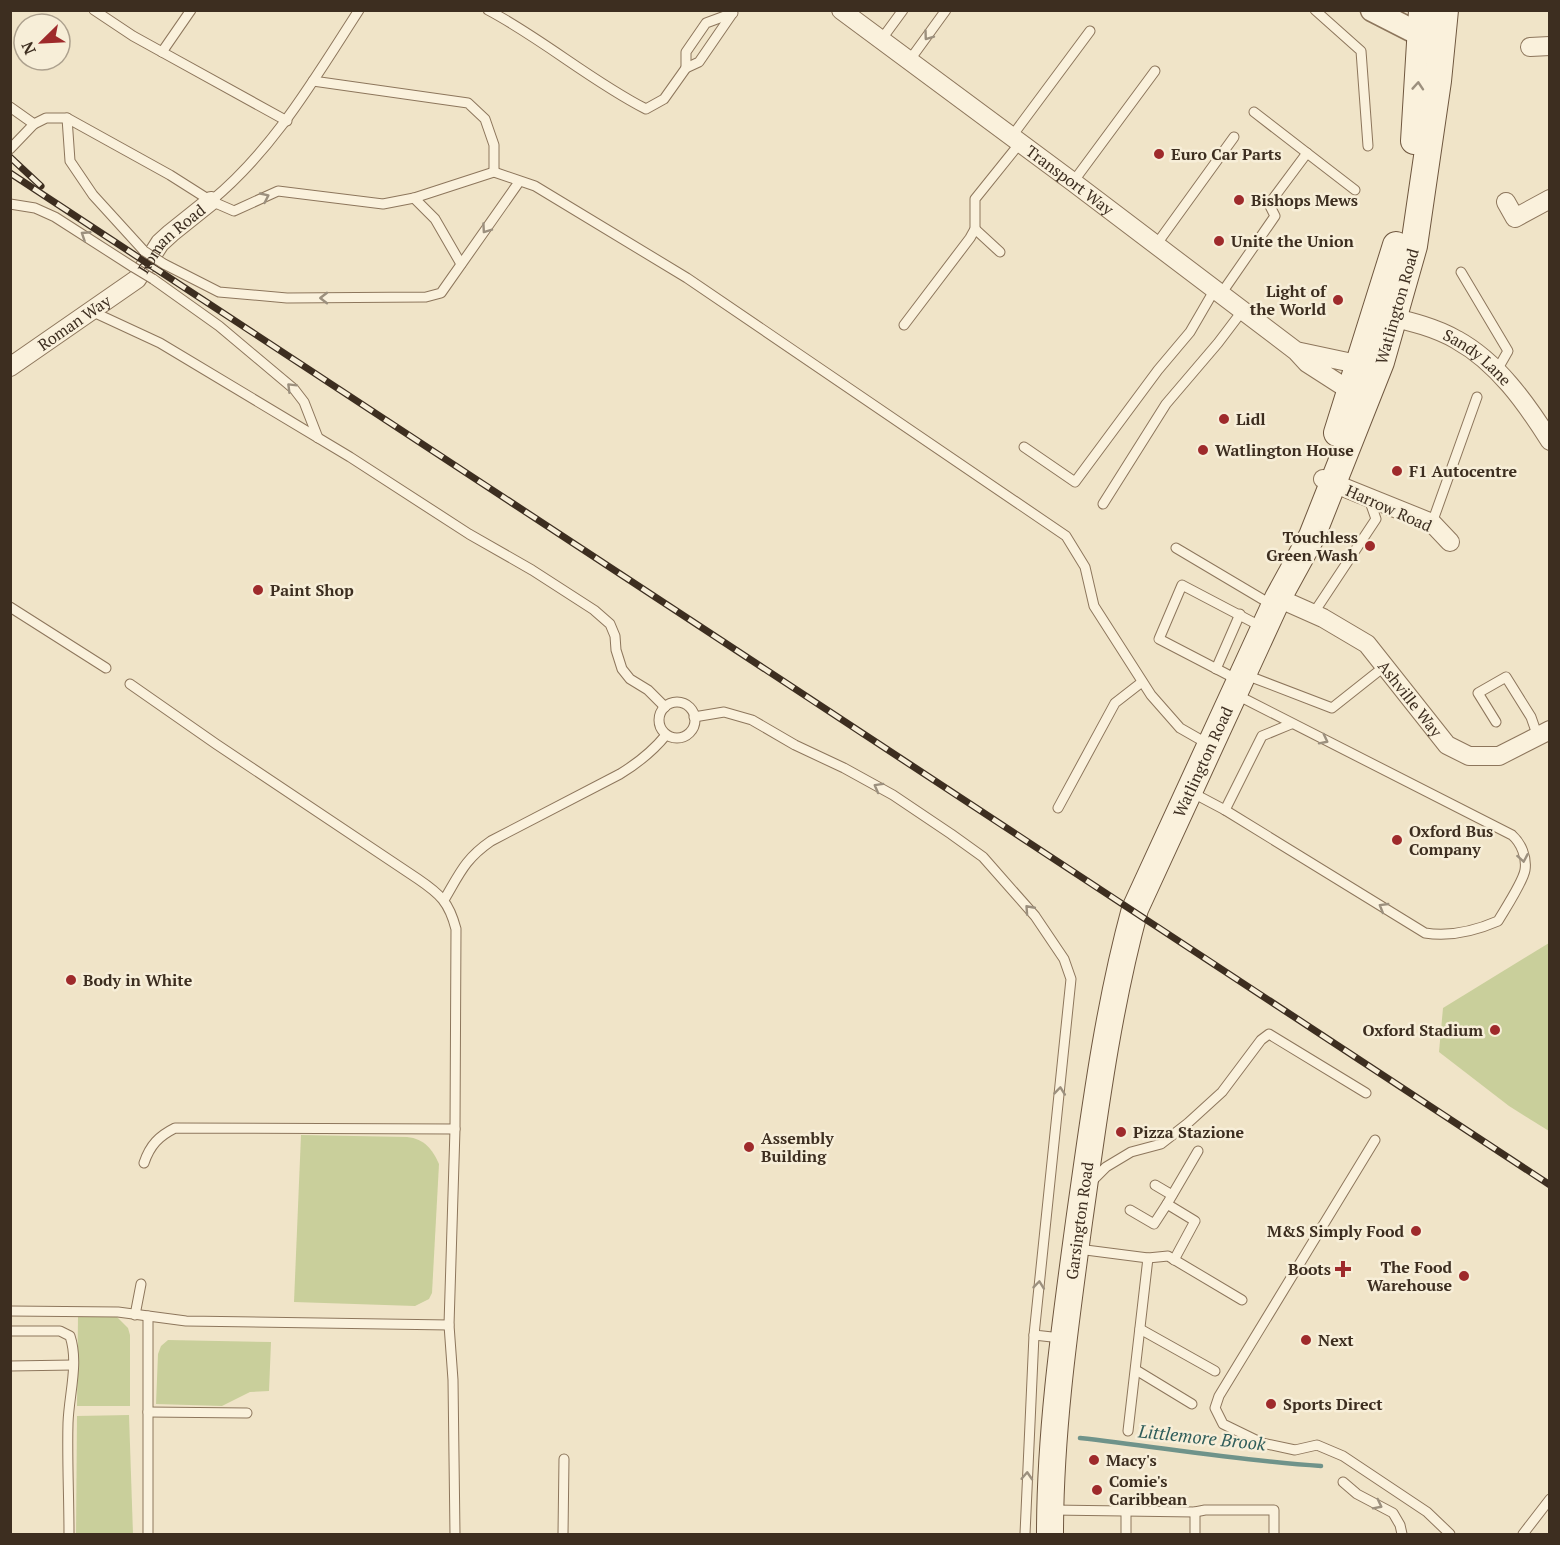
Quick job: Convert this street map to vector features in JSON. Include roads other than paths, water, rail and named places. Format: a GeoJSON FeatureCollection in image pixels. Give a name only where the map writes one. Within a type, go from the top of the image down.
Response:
{"type":"FeatureCollection","features":[{"type":"Feature","properties":{"kind":"main road","name":"Watlington Road"},"geometry":{"type":"LineString","coordinates":[[1360,389],[1357,364],[1385,315],[1414,246],[1432,126],[1428,28],[1445,10]]}},
{"type":"Feature","properties":{"kind":"main road","name":"Watlington Road"},"geometry":{"type":"LineString","coordinates":[[1135,909],[1276,604],[1328,481],[1360,389],[1382,362],[1385,315]]}},
{"type":"Feature","properties":{"kind":"main road","name":"Garsington Road"},"geometry":{"type":"LineString","coordinates":[[1050,1522],[1054,1440],[1046,1337],[1076,1248],[1102,1057],[1116,983],[1135,909]]}},
{"type":"Feature","properties":{"kind":"street","name":"Transport Way"},"geometry":{"type":"LineString","coordinates":[[841,10],[1243,310],[1296,351],[1307,363],[1360,389]]}},
{"type":"Feature","properties":{"kind":"street"},"geometry":{"type":"LineString","coordinates":[[1372,10],[1428,28]]}},
{"type":"Feature","properties":{"kind":"street"},"geometry":{"type":"LineString","coordinates":[[1530,47],[1550,46]]}},
{"type":"Feature","properties":{"kind":"street"},"geometry":{"type":"LineString","coordinates":[[1514,217],[1550,199]]}},
{"type":"Feature","properties":{"kind":"street","name":"Roman Road"},"geometry":{"type":"LineString","coordinates":[[141,275],[160,243],[211,201]]}},
{"type":"Feature","properties":{"kind":"street","name":"Roman Way"},"geometry":{"type":"LineString","coordinates":[[12,363],[92,311],[141,275]]}},
{"type":"Feature","properties":{"kind":"street","name":"Sandy Lane"},"geometry":{"type":"LineString","coordinates":[[1385,315],[1430,328],[1457,340],[1484,360],[1544,419],[1550,441]]}},
{"type":"Feature","properties":{"kind":"street","name":"Transport Way"},"geometry":{"type":"LineString","coordinates":[[1296,351],[1357,364]]}},
{"type":"Feature","properties":{"kind":"street","name":"Harrow Road"},"geometry":{"type":"LineString","coordinates":[[1328,481],[1432,523],[1450,542]]}},
{"type":"Feature","properties":{"kind":"street","name":"Ashville Way"},"geometry":{"type":"LineString","coordinates":[[1276,604],[1313,614],[1367,644],[1447,744],[1469,756],[1499,756],[1544,733]]}},
{"type":"Feature","properties":{"kind":"lane"},"geometry":{"type":"LineString","coordinates":[[94,10],[133,36],[286,121]]}},
{"type":"Feature","properties":{"kind":"lane"},"geometry":{"type":"LineString","coordinates":[[162,52],[191,10]]}},
{"type":"Feature","properties":{"kind":"lane"},"geometry":{"type":"LineString","coordinates":[[211,201],[230,186],[286,121],[359,10]]}},
{"type":"Feature","properties":{"kind":"lane"},"geometry":{"type":"LineString","coordinates":[[488,10],[507,20],[577,68],[646,109],[664,99],[686,68],[699,62],[735,12]]}},
{"type":"Feature","properties":{"kind":"lane"},"geometry":{"type":"LineString","coordinates":[[881,40],[903,10]]}},
{"type":"Feature","properties":{"kind":"lane"},"geometry":{"type":"LineString","coordinates":[[909,61],[946,10]]}},
{"type":"Feature","properties":{"kind":"lane"},"geometry":{"type":"LineString","coordinates":[[1316,10],[1361,51],[1368,146]]}},
{"type":"Feature","properties":{"kind":"lane"},"geometry":{"type":"LineString","coordinates":[[686,68],[686,52],[706,23],[735,12]]}},
{"type":"Feature","properties":{"kind":"lane"},"geometry":{"type":"LineString","coordinates":[[904,325],[975,229],[975,199],[1090,32]]}},
{"type":"Feature","properties":{"kind":"lane"},"geometry":{"type":"LineString","coordinates":[[1073,182],[1155,71]]}},
{"type":"Feature","properties":{"kind":"lane"},"geometry":{"type":"LineString","coordinates":[[313,81],[468,103],[486,119],[494,145],[494,172]]}},
{"type":"Feature","properties":{"kind":"lane"},"geometry":{"type":"LineString","coordinates":[[10,107],[34,124]]}},
{"type":"Feature","properties":{"kind":"lane"},"geometry":{"type":"LineString","coordinates":[[1254,112],[1355,190]]}},
{"type":"Feature","properties":{"kind":"lane"},"geometry":{"type":"LineString","coordinates":[[10,149],[34,124],[46,118],[67,118],[170,175],[211,201],[234,211],[278,190],[383,204],[414,198],[494,172],[535,186],[687,278],[1066,536],[1084,567],[1094,606],[1143,682],[1180,728],[1211,745]]}},
{"type":"Feature","properties":{"kind":"lane"},"geometry":{"type":"LineString","coordinates":[[67,118],[70,161],[93,195],[144,251],[164,264],[219,292],[287,298],[426,297],[441,293],[519,182]]}},
{"type":"Feature","properties":{"kind":"lane"},"geometry":{"type":"LineString","coordinates":[[1156,245],[1234,137]]}},
{"type":"Feature","properties":{"kind":"lane"},"geometry":{"type":"LineString","coordinates":[[1024,447],[1075,482],[1275,216],[1269,204],[1307,153]]}},
{"type":"Feature","properties":{"kind":"lane"},"geometry":{"type":"LineString","coordinates":[[414,198],[435,219],[461,264]]}},
{"type":"Feature","properties":{"kind":"lane"},"geometry":{"type":"LineString","coordinates":[[10,204],[34,208],[55,217],[219,326],[294,389],[304,402],[318,438]]}},
{"type":"Feature","properties":{"kind":"lane"},"geometry":{"type":"LineString","coordinates":[[975,229],[1000,252]]}},
{"type":"Feature","properties":{"kind":"lane"},"geometry":{"type":"LineString","coordinates":[[1461,272],[1508,351],[1496,372]]}},
{"type":"Feature","properties":{"kind":"lane"},"geometry":{"type":"LineString","coordinates":[[1103,504],[1166,404],[1243,310]]}},
{"type":"Feature","properties":{"kind":"lane"},"geometry":{"type":"LineString","coordinates":[[92,311],[160,343],[318,438],[594,610],[610,624],[622,669],[630,679],[648,690],[665,707]]}},
{"type":"Feature","properties":{"kind":"lane"},"geometry":{"type":"LineString","coordinates":[[1432,523],[1477,397]]}},
{"type":"Feature","properties":{"kind":"lane"},"geometry":{"type":"LineString","coordinates":[[1313,614],[1377,519],[1368,497]]}},
{"type":"Feature","properties":{"kind":"lane"},"geometry":{"type":"LineString","coordinates":[[1176,548],[1276,604]]}},
{"type":"Feature","properties":{"kind":"lane"},"geometry":{"type":"LineString","coordinates":[[1189,792],[1225,810],[1425,933],[1439,935],[1470,931],[1498,921],[1525,870],[1520,843],[1512,835],[1291,724],[1239,683],[1159,639],[1182,585],[1240,614],[1276,604]]}},
{"type":"Feature","properties":{"kind":"lane"},"geometry":{"type":"LineString","coordinates":[[10,607],[106,668]]}},
{"type":"Feature","properties":{"kind":"lane"},"geometry":{"type":"LineString","coordinates":[[1215,669],[1240,614]]}},
{"type":"Feature","properties":{"kind":"lane"},"geometry":{"type":"LineString","coordinates":[[1239,683],[1332,708],[1385,666]]}},
{"type":"Feature","properties":{"kind":"lane"},"geometry":{"type":"LineString","coordinates":[[1496,722],[1478,693],[1506,677],[1544,733]]}},
{"type":"Feature","properties":{"kind":"lane"},"geometry":{"type":"LineString","coordinates":[[1058,808],[1115,703],[1143,682]]}},
{"type":"Feature","properties":{"kind":"lane"},"geometry":{"type":"LineString","coordinates":[[129,684],[418,879],[444,900],[453,915],[456,928],[455,1129],[449,1325],[453,1401],[455,1534]]}},
{"type":"Feature","properties":{"kind":"lane"},"geometry":{"type":"LineString","coordinates":[[674,703],[683,704],[690,709],[694,717],[693,728],[686,736],[676,738],[662,731],[659,721],[665,707],[674,703]]}},
{"type":"Feature","properties":{"kind":"lane"},"geometry":{"type":"LineString","coordinates":[[694,717],[724,712],[752,720],[795,745],[893,795],[982,857],[1035,916],[1064,959],[1071,979],[1046,1337],[1025,1534]]}},
{"type":"Feature","properties":{"kind":"lane"},"geometry":{"type":"LineString","coordinates":[[1225,810],[1262,736],[1291,724]]}},
{"type":"Feature","properties":{"kind":"lane"},"geometry":{"type":"LineString","coordinates":[[444,900],[463,865],[476,851],[621,774],[658,745],[666,735]]}},
{"type":"Feature","properties":{"kind":"lane"},"geometry":{"type":"LineString","coordinates":[[1084,1187],[1106,1167],[1131,1152],[1161,1143],[1188,1123],[1222,1092],[1261,1040],[1269,1034],[1366,1093]]}},
{"type":"Feature","properties":{"kind":"lane"},"geometry":{"type":"LineString","coordinates":[[144,1162],[149,1150],[157,1140],[175,1128],[455,1129]]}},
{"type":"Feature","properties":{"kind":"lane"},"geometry":{"type":"LineString","coordinates":[[1375,1140],[1219,1396],[1215,1408],[1223,1424],[1262,1443],[1295,1450],[1317,1445],[1343,1456],[1427,1512],[1450,1534]]}},
{"type":"Feature","properties":{"kind":"lane"},"geometry":{"type":"LineString","coordinates":[[1130,1210],[1154,1224],[1198,1151]]}},
{"type":"Feature","properties":{"kind":"lane"},"geometry":{"type":"LineString","coordinates":[[1155,1185],[1195,1221],[1174,1260]]}},
{"type":"Feature","properties":{"kind":"lane"},"geometry":{"type":"LineString","coordinates":[[1076,1248],[1148,1258],[1168,1257],[1242,1300]]}},
{"type":"Feature","properties":{"kind":"lane"},"geometry":{"type":"LineString","coordinates":[[1128,1431],[1148,1258]]}},
{"type":"Feature","properties":{"kind":"lane"},"geometry":{"type":"LineString","coordinates":[[135,1315],[141,1284]]}},
{"type":"Feature","properties":{"kind":"lane"},"geometry":{"type":"LineString","coordinates":[[10,1311],[118,1312],[186,1321],[449,1325]]}},
{"type":"Feature","properties":{"kind":"lane"},"geometry":{"type":"LineString","coordinates":[[148,1316],[148,1534]]}},
{"type":"Feature","properties":{"kind":"lane"},"geometry":{"type":"LineString","coordinates":[[1140,1329],[1215,1371]]}},
{"type":"Feature","properties":{"kind":"lane"},"geometry":{"type":"LineString","coordinates":[[10,1331],[60,1331],[70,1335],[73,1346],[73,1365],[68,1422],[69,1534]]}},
{"type":"Feature","properties":{"kind":"lane"},"geometry":{"type":"LineString","coordinates":[[10,1366],[73,1365]]}},
{"type":"Feature","properties":{"kind":"lane"},"geometry":{"type":"LineString","coordinates":[[1136,1370],[1192,1404]]}},
{"type":"Feature","properties":{"kind":"lane"},"geometry":{"type":"LineString","coordinates":[[148,1412],[247,1413]]}},
{"type":"Feature","properties":{"kind":"lane"},"geometry":{"type":"LineString","coordinates":[[563,1534],[564,1459]]}},
{"type":"Feature","properties":{"kind":"lane"},"geometry":{"type":"LineString","coordinates":[[1343,1482],[1357,1494],[1393,1513],[1402,1534]]}},
{"type":"Feature","properties":{"kind":"lane"},"geometry":{"type":"LineString","coordinates":[[1523,1534],[1550,1499]]}},
{"type":"Feature","properties":{"kind":"lane"},"geometry":{"type":"LineString","coordinates":[[1050,1522],[1126,1511],[1274,1510],[1274,1534]]}},
{"type":"Feature","properties":{"kind":"lane"},"geometry":{"type":"LineString","coordinates":[[1126,1511],[1126,1534]]}},
{"type":"Feature","properties":{"kind":"lane"},"geometry":{"type":"LineString","coordinates":[[1195,1512],[1195,1534]]}},
{"type":"Feature","properties":{"kind":"waterway","name":"Littlemore Brook"},"geometry":{"type":"LineString","coordinates":[[1080,1438],[1321,1466]]}},
{"type":"Feature","properties":{"kind":"railway"},"geometry":{"type":"LineString","coordinates":[[10,157],[41,186]]}},
{"type":"Feature","properties":{"kind":"railway"},"geometry":{"type":"LineString","coordinates":[[10,173],[1550,1185]]}},
{"type":"Feature","properties":{"kind":"place","name":"Euro Car Parts"},"geometry":{"type":"Point","coordinates":[1159,154]}},
{"type":"Feature","properties":{"kind":"place","name":"Bishops Mews"},"geometry":{"type":"Point","coordinates":[1239,200]}},
{"type":"Feature","properties":{"kind":"place","name":"Unite the Union"},"geometry":{"type":"Point","coordinates":[1219,241]}},
{"type":"Feature","properties":{"kind":"place","name":"Light of the World"},"geometry":{"type":"Point","coordinates":[1338,300]}},
{"type":"Feature","properties":{"kind":"place","name":"Lidl"},"geometry":{"type":"Point","coordinates":[1224,419]}},
{"type":"Feature","properties":{"kind":"place","name":"Watlington House"},"geometry":{"type":"Point","coordinates":[1203,450]}},
{"type":"Feature","properties":{"kind":"place","name":"F1 Autocentre"},"geometry":{"type":"Point","coordinates":[1397,471]}},
{"type":"Feature","properties":{"kind":"place","name":"Touchless Green Wash"},"geometry":{"type":"Point","coordinates":[1370,546]}},
{"type":"Feature","properties":{"kind":"place","name":"Paint Shop"},"geometry":{"type":"Point","coordinates":[258,590]}},
{"type":"Feature","properties":{"kind":"place","name":"Oxford Bus Company"},"geometry":{"type":"Point","coordinates":[1397,840]}},
{"type":"Feature","properties":{"kind":"place","name":"Body in White"},"geometry":{"type":"Point","coordinates":[71,980]}},
{"type":"Feature","properties":{"kind":"place","name":"Oxford Stadium"},"geometry":{"type":"Point","coordinates":[1495,1030]}},
{"type":"Feature","properties":{"kind":"place","name":"Pizza Stazione"},"geometry":{"type":"Point","coordinates":[1121,1132]}},
{"type":"Feature","properties":{"kind":"place","name":"Assembly Building"},"geometry":{"type":"Point","coordinates":[749,1147]}},
{"type":"Feature","properties":{"kind":"place","name":"M&S Simply Food"},"geometry":{"type":"Point","coordinates":[1416,1231]}},
{"type":"Feature","properties":{"kind":"place","name":"Boots"},"geometry":{"type":"Point","coordinates":[1343,1269]}},
{"type":"Feature","properties":{"kind":"place","name":"The Food Warehouse"},"geometry":{"type":"Point","coordinates":[1464,1276]}},
{"type":"Feature","properties":{"kind":"place","name":"Next"},"geometry":{"type":"Point","coordinates":[1306,1340]}},
{"type":"Feature","properties":{"kind":"place","name":"Sports Direct"},"geometry":{"type":"Point","coordinates":[1271,1404]}},
{"type":"Feature","properties":{"kind":"place","name":"Macy's"},"geometry":{"type":"Point","coordinates":[1094,1460]}},
{"type":"Feature","properties":{"kind":"place","name":"Comie's Caribbean"},"geometry":{"type":"Point","coordinates":[1097,1490]}}]}
